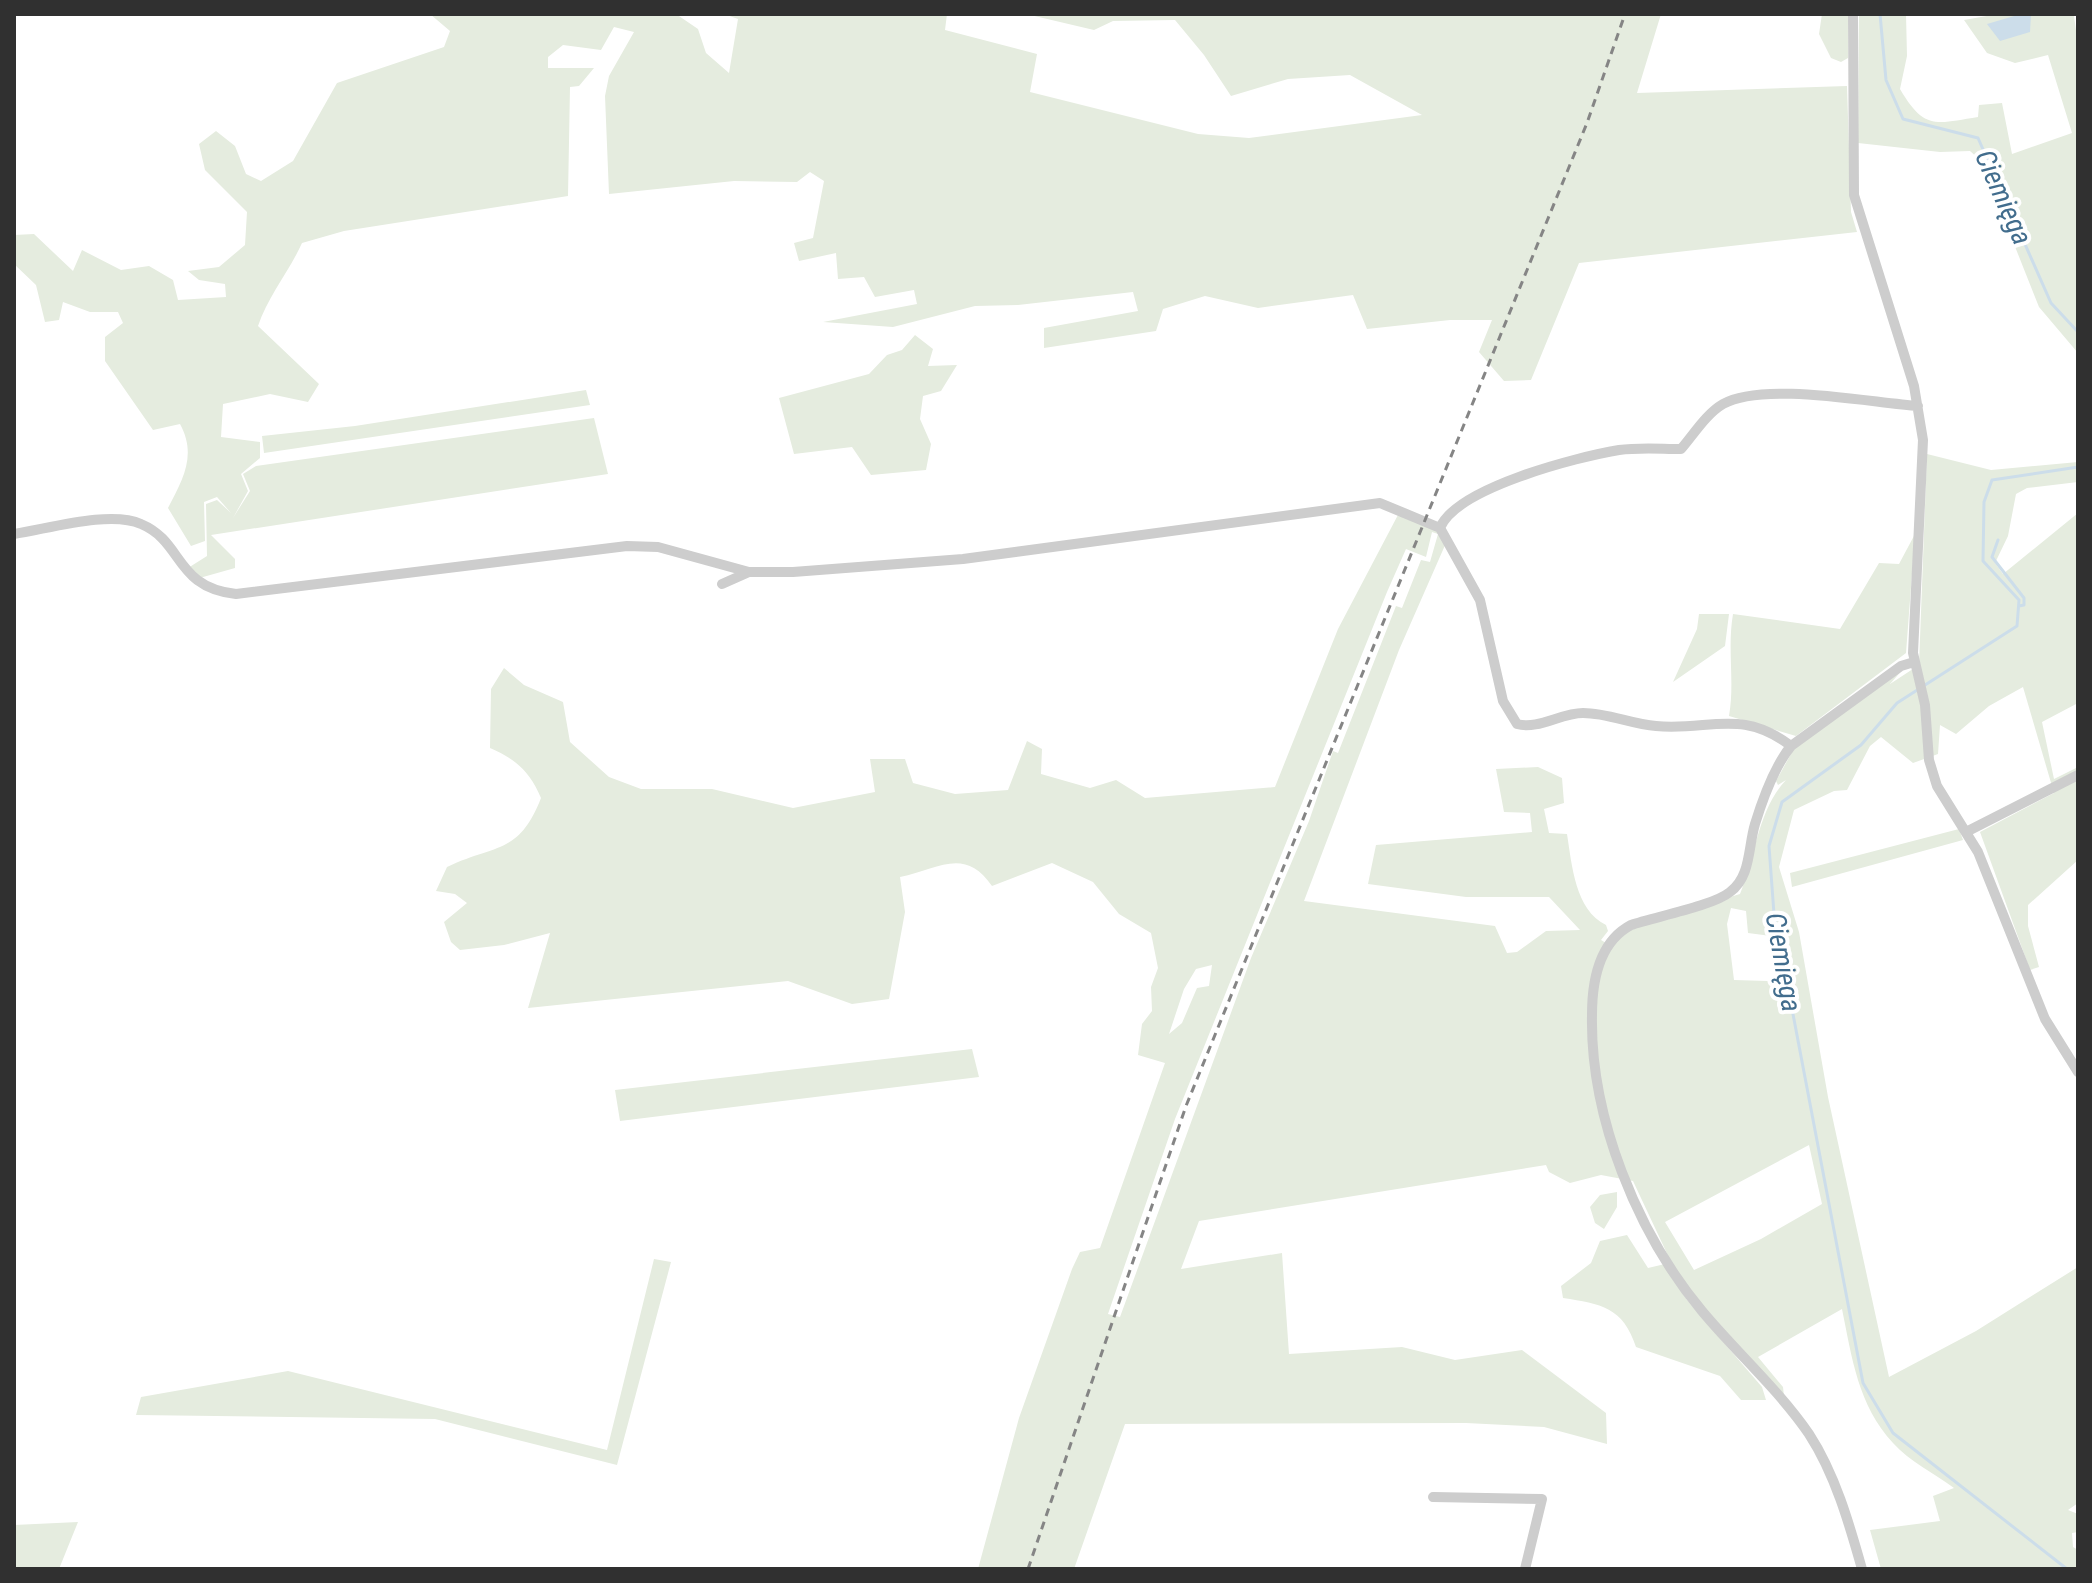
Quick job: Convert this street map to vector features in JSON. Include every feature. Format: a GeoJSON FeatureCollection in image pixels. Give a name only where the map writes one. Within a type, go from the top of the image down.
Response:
{"type":"FeatureCollection","features":[{"type":"Feature","properties":{"kind":"street"},"geometry":{"type":"LineString","coordinates":[[1853,14],[1854,195],[1918,406],[1924,464],[1914,662],[1925,705],[1933,778],[1968,831],[2045,1019],[2078,1072]]}},
{"type":"Feature","properties":{"kind":"street"},"geometry":{"type":"LineString","coordinates":[[1440,528],[1449,514],[1466,500],[1508,482],[1619,450],[1681,449],[1714,410],[1736,399],[1843,396],[1918,406]]}},
{"type":"Feature","properties":{"kind":"street"},"geometry":{"type":"LineString","coordinates":[[14,534],[108,519],[135,522],[155,532],[194,580],[210,588],[236,594],[627,546],[658,547],[749,572],[784,573],[963,559],[1380,503],[1440,528],[1480,600],[1503,701],[1517,724],[1536,724],[1581,713],[1663,726],[1738,721],[1766,730],[1791,746]]}},
{"type":"Feature","properties":{"kind":"street"},"geometry":{"type":"LineString","coordinates":[[722,584],[749,572]]}},
{"type":"Feature","properties":{"kind":"street"},"geometry":{"type":"LineString","coordinates":[[1862,1569],[1830,1472],[1811,1437],[1689,1295],[1654,1238],[1617,1151],[1600,1093],[1593,1049],[1594,985],[1609,944],[1631,925],[1721,898],[1737,886],[1744,874],[1764,800],[1780,761],[1791,746],[1901,666],[1914,662]]}},
{"type":"Feature","properties":{"kind":"street"},"geometry":{"type":"LineString","coordinates":[[1968,831],[2078,775]]}},
{"type":"Feature","properties":{"kind":"street"},"geometry":{"type":"LineString","coordinates":[[1433,1497],[1542,1499],[1525,1569]]}},
{"type":"Feature","properties":{"kind":"shaded area"},"geometry":{"type":"Polygon","coordinates":[[[430,14],[676,14],[698,29],[706,53],[729,73],[738,19],[724,14],[947,14],[945,30],[1037,54],[1030,92],[1198,134],[1249,138],[1422,115],[1350,75],[1288,79],[1231,96],[1204,55],[1175,20],[1113,21],[1094,30],[1026,14],[1661,14],[1637,93],[1847,86],[1851,212],[1857,232],[1579,263],[1531,380],[1504,381],[1479,352],[1492,320],[1450,320],[1367,329],[1353,295],[1258,308],[1205,296],[1163,309],[1156,331],[1044,348],[1044,328],[1138,311],[1133,292],[1018,305],[975,306],[893,327],[823,322],[917,304],[914,290],[875,297],[864,277],[838,279],[836,253],[799,261],[794,243],[813,238],[824,181],[810,172],[797,182],[734,181],[609,194],[605,96],[609,76],[634,32],[614,27],[601,50],[563,45],[548,57],[548,68],[594,68],[579,86],[570,87],[568,196],[344,231],[302,243],[258,326],[319,384],[308,402],[270,394],[223,404],[221,437],[260,442],[260,458],[241,474],[248,491],[233,518],[250,491],[243,474],[256,466],[594,418],[608,474],[211,535],[235,559],[235,568],[196,579],[188,568],[207,556],[206,504],[217,500],[231,513],[217,497],[204,502],[205,541],[191,546],[168,508],[186,467],[185,435],[180,424],[153,430],[105,361],[105,337],[123,323],[118,312],[90,312],[63,302],[59,320],[45,322],[36,285],[14,264],[14,235],[34,234],[73,271],[82,250],[121,270],[149,266],[173,280],[178,300],[226,297],[225,284],[199,280],[188,271],[219,267],[245,245],[247,212],[205,170],[199,144],[216,131],[235,146],[246,174],[261,181],[293,161],[337,83],[444,47],[450,31],[430,14]]]}},
{"type":"Feature","properties":{"kind":"shaded area"},"geometry":{"type":"Polygon","coordinates":[[[1822,14],[1848,14],[1848,58],[1841,62],[1831,58],[1819,34],[1822,14]]]}},
{"type":"Feature","properties":{"kind":"shaded area"},"geometry":{"type":"Polygon","coordinates":[[[1859,14],[1906,14],[1907,56],[1900,89],[1916,112],[1932,121],[1951,121],[1978,117],[1979,105],[2002,103],[2012,154],[2072,133],[2048,55],[2015,63],[1987,53],[1964,20],[1998,14],[2074,16],[2078,45],[2078,353],[2039,307],[1981,161],[1970,151],[1940,152],[1858,143],[1859,14]]]}},
{"type":"Feature","properties":{"kind":"shaded area"},"geometry":{"type":"Polygon","coordinates":[[[915,335],[933,349],[928,366],[957,365],[941,391],[923,396],[920,419],[931,444],[926,470],[871,475],[852,447],[794,454],[779,398],[869,374],[887,355],[902,350],[915,335]]]}},
{"type":"Feature","properties":{"kind":"shaded area"},"geometry":{"type":"Polygon","coordinates":[[[586,390],[590,405],[264,453],[262,436],[355,426],[586,390]]]}},
{"type":"Feature","properties":{"kind":"shaded area"},"geometry":{"type":"Polygon","coordinates":[[[1927,454],[1991,470],[2078,462],[2078,482],[2027,488],[2016,494],[2008,536],[1995,563],[2003,574],[2078,513],[2078,703],[2042,722],[2054,779],[2078,767],[2078,860],[2028,905],[2028,926],[2039,967],[2030,970],[1980,832],[2054,793],[2023,687],[1989,706],[1956,734],[1940,725],[1938,754],[1913,763],[1881,737],[1870,746],[1847,790],[1834,791],[1794,810],[1779,867],[1799,932],[1828,1097],[1889,1377],[1976,1331],[2078,1267],[2078,1503],[2068,1510],[2078,1514],[2078,1532],[2072,1533],[2073,1547],[2078,1550],[2078,1569],[1881,1569],[1870,1530],[1940,1521],[1933,1496],[1954,1488],[1907,1456],[1881,1428],[1858,1380],[1842,1309],[1758,1357],[1783,1387],[1784,1396],[1706,1312],[1671,1262],[1633,1181],[1601,1175],[1570,1183],[1549,1172],[1546,1165],[1199,1221],[1181,1269],[1282,1253],[1289,1354],[1402,1347],[1455,1360],[1522,1350],[1606,1413],[1607,1444],[1544,1427],[1466,1423],[1125,1424],[1074,1569],[978,1569],[1019,1418],[1072,1269],[1080,1252],[1100,1248],[1165,1063],[1138,1055],[1142,1024],[1152,1011],[1151,987],[1158,968],[1151,933],[1119,914],[1093,882],[1052,863],[992,886],[972,867],[961,863],[950,864],[900,877],[905,912],[889,999],[852,1004],[788,981],[528,1008],[550,933],[504,945],[460,950],[451,942],[444,922],[467,903],[455,894],[436,891],[447,867],[514,839],[524,830],[541,798],[521,767],[490,748],[491,689],[504,668],[524,685],[563,702],[570,742],[609,777],[641,789],[712,789],[793,808],[875,792],[870,759],[905,759],[913,783],[955,794],[1008,790],[1027,741],[1042,749],[1041,774],[1090,788],[1116,780],[1145,798],[1275,787],[1338,629],[1399,513],[1440,528],[1446,543],[1399,650],[1304,901],[1495,926],[1507,953],[1517,952],[1546,931],[1580,930],[1549,897],[1466,897],[1368,884],[1376,845],[1532,832],[1530,813],[1504,812],[1496,769],[1538,767],[1562,778],[1564,803],[1544,809],[1549,833],[1567,834],[1581,898],[1596,918],[1606,925],[1608,931],[1601,940],[1611,946],[1636,927],[1652,920],[1740,894],[1763,819],[1786,780],[1778,785],[1776,781],[1796,745],[1904,668],[1890,684],[1919,665],[1927,454]],[[1432,532],[1426,557],[1406,549],[1387,592],[1175,1119],[1108,1314],[1120,1317],[1251,958],[1309,821],[1333,751],[1338,753],[1396,606],[1402,608],[1421,560],[1430,562],[1438,534],[1432,532]],[[1731,908],[1727,924],[1734,980],[1768,981],[1780,971],[1771,936],[1748,933],[1746,911],[1731,908]],[[1212,965],[1196,969],[1184,989],[1169,1034],[1182,1023],[1197,988],[1209,986],[1212,965]],[[1809,1145],[1665,1222],[1694,1270],[1761,1239],[1822,1204],[1809,1145]]]}},
{"type":"Feature","properties":{"kind":"shaded area"},"geometry":{"type":"Polygon","coordinates":[[[1915,534],[1906,653],[1796,736],[1729,716],[1733,614],[1840,629],[1879,563],[1899,564],[1915,534]]]}},
{"type":"Feature","properties":{"kind":"shaded area"},"geometry":{"type":"Polygon","coordinates":[[[1699,614],[1729,614],[1725,646],[1673,682],[1697,629],[1699,614]]]}},
{"type":"Feature","properties":{"kind":"shaded area"},"geometry":{"type":"Polygon","coordinates":[[[1959,829],[1963,840],[1792,887],[1790,873],[1959,829]]]}},
{"type":"Feature","properties":{"kind":"shaded area"},"geometry":{"type":"Polygon","coordinates":[[[972,1049],[979,1077],[620,1121],[615,1090],[972,1049]]]}},
{"type":"Feature","properties":{"kind":"shaded area"},"geometry":{"type":"Polygon","coordinates":[[[1617,1192],[1617,1207],[1604,1229],[1595,1223],[1590,1207],[1600,1195],[1617,1192]]]}},
{"type":"Feature","properties":{"kind":"shaded area"},"geometry":{"type":"Polygon","coordinates":[[[1627,1235],[1648,1268],[1665,1264],[1687,1300],[1762,1387],[1766,1400],[1741,1400],[1720,1376],[1636,1347],[1624,1323],[1609,1310],[1563,1298],[1561,1286],[1591,1263],[1600,1241],[1627,1235]]]}},
{"type":"Feature","properties":{"kind":"shaded area"},"geometry":{"type":"Polygon","coordinates":[[[654,1259],[671,1262],[617,1465],[435,1419],[136,1415],[141,1397],[288,1371],[607,1450],[654,1259]]]}},
{"type":"Feature","properties":{"kind":"shaded area"},"geometry":{"type":"Polygon","coordinates":[[[78,1522],[59,1569],[14,1569],[14,1525],[78,1522]]]}},
{"type":"Feature","properties":{"kind":"water"},"geometry":{"type":"Polygon","coordinates":[[[2031,14],[2030,32],[2000,41],[1987,24],[2031,14]]]}},
{"type":"Feature","properties":{"kind":"waterway","name":"Ciemięga"},"geometry":{"type":"LineString","coordinates":[[1880,14],[1886,80],[1903,119],[1978,138],[2051,303],[2078,332]]}},
{"type":"Feature","properties":{"kind":"waterway","name":"Ciemięga"},"geometry":{"type":"LineString","coordinates":[[2067,1569],[1893,1433],[1863,1383],[1774,914],[1769,846],[1782,802],[1861,745],[1897,703],[2017,626],[2019,600],[1983,561],[1984,502],[1992,480],[2078,467]]}},
{"type":"Feature","properties":{"kind":"waterway"},"geometry":{"type":"LineString","coordinates":[[1998,540],[1992,557],[2024,598],[2024,605],[2019,606]]}},
{"type":"Feature","properties":{"kind":"railway"},"geometry":{"type":"LineString","coordinates":[[1028,1569],[1186,1106],[1587,123],[1625,14]]}}]}
